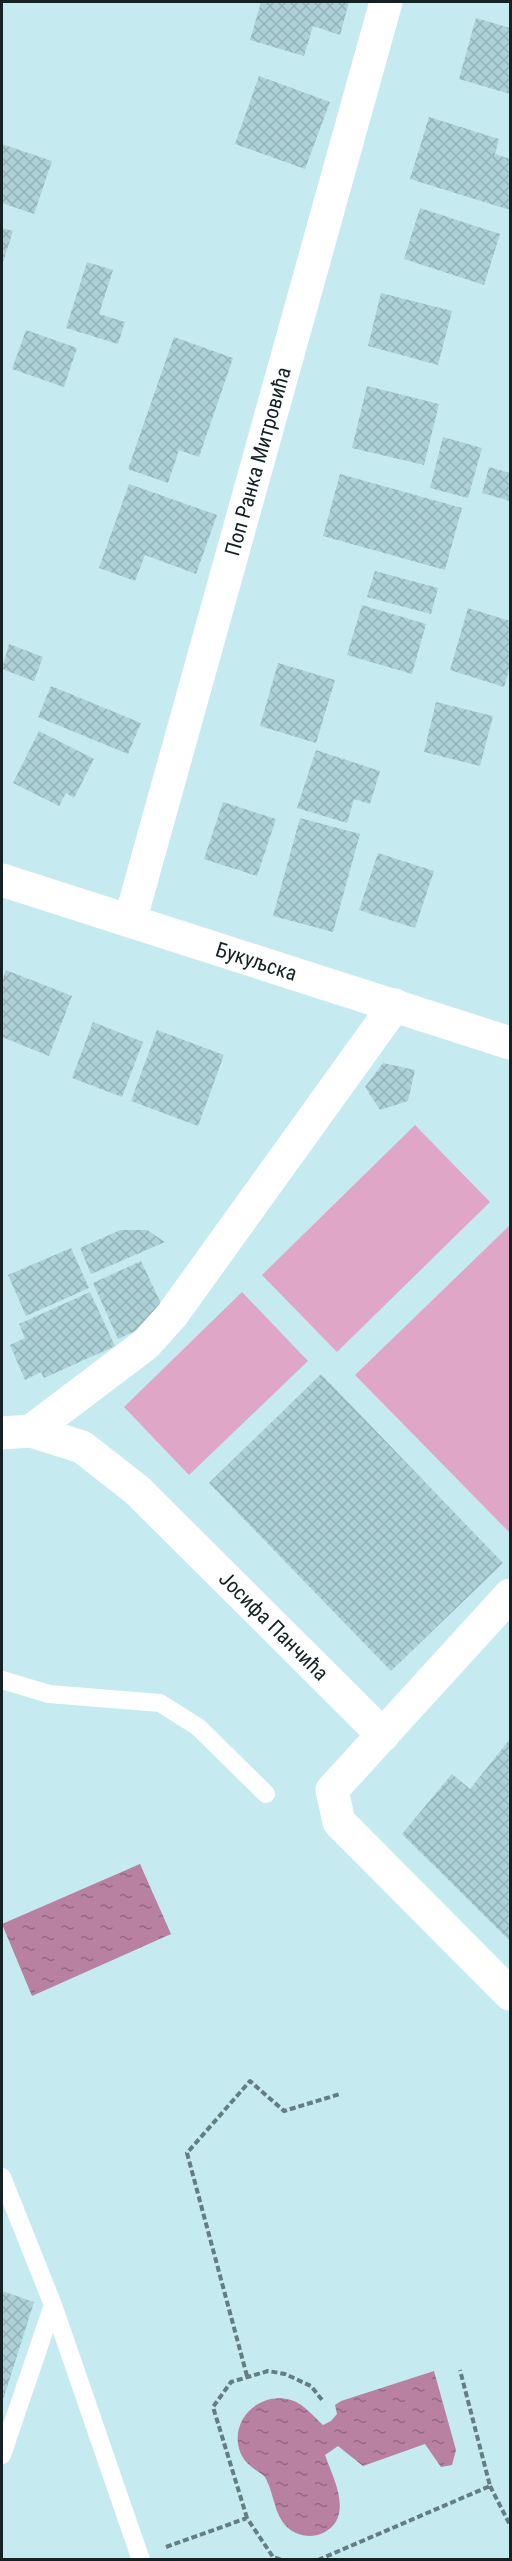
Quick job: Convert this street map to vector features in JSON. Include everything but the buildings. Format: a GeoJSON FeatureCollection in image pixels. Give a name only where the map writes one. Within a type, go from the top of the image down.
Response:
{"type":"FeatureCollection","features":[{"type":"Feature","properties":{"kind":"street","name":"Поп Ранка Митровића"},"geometry":{"type":"LineString","coordinates":[[130,921],[386,2]]}},
{"type":"Feature","properties":{"kind":"street","name":"Букуљска"},"geometry":{"type":"LineString","coordinates":[[2,879],[510,1043]]}},
{"type":"Feature","properties":{"kind":"street"},"geometry":{"type":"LineString","coordinates":[[16,1432],[138,1350],[172,1315],[395,1005]]}},
{"type":"Feature","properties":{"kind":"street","name":"Јосифа Панчића"},"geometry":{"type":"LineString","coordinates":[[16,1432],[82,1447],[137,1490],[383,1735]]}},
{"type":"Feature","properties":{"kind":"street"},"geometry":{"type":"LineString","coordinates":[[510,1595],[332,1790],[339,1822],[510,1994]]}},
{"type":"Feature","properties":{"kind":"lane"},"geometry":{"type":"LineString","coordinates":[[2,1680],[49,1694],[160,1703],[198,1727],[266,1794]]}},
{"type":"Feature","properties":{"kind":"lane"},"geometry":{"type":"LineString","coordinates":[[2,2177],[53,2305],[141,2558]]}},
{"type":"Feature","properties":{"kind":"lane"},"geometry":{"type":"LineString","coordinates":[[2,2455],[53,2305]]}},
{"type":"Feature","properties":{"kind":"path"},"geometry":{"type":"LineString","coordinates":[[247,2376],[187,2153],[250,2080],[284,2111],[340,2094]]}},
{"type":"Feature","properties":{"kind":"path"},"geometry":{"type":"LineString","coordinates":[[460,2370],[490,2486],[510,2525]]}},
{"type":"Feature","properties":{"kind":"path"},"geometry":{"type":"LineString","coordinates":[[282,2559],[273,2557],[247,2518],[213,2408],[231,2382],[268,2371],[285,2374],[311,2386],[322,2400]]}},
{"type":"Feature","properties":{"kind":"path"},"geometry":{"type":"LineString","coordinates":[[318,2559],[490,2486]]}},
{"type":"Feature","properties":{"kind":"path"},"geometry":{"type":"LineString","coordinates":[[141,2558],[247,2518]]}},
{"type":"Feature","properties":{"kind":"shaded area"},"geometry":{"type":"Polygon","coordinates":[[[415,1125],[490,1202],[337,1352],[262,1275],[415,1125]]]}},
{"type":"Feature","properties":{"kind":"shaded area"},"geometry":{"type":"Polygon","coordinates":[[[509,1226],[510,1228],[509,1532],[355,1375],[509,1226]]]}},
{"type":"Feature","properties":{"kind":"shaded area"},"geometry":{"type":"Polygon","coordinates":[[[242,1292],[308,1361],[189,1475],[124,1407],[242,1292]]]}},
{"type":"Feature","properties":{"kind":"water"},"geometry":{"type":"Polygon","coordinates":[[[140,1864],[171,1934],[32,1996],[2,1924],[140,1864]]]}},
{"type":"Feature","properties":{"kind":"water"},"geometry":{"type":"Polygon","coordinates":[[[434,2371],[456,2450],[452,2465],[441,2467],[425,2444],[363,2466],[338,2446],[325,2455],[339,2497],[338,2517],[333,2526],[323,2533],[310,2536],[289,2529],[279,2517],[266,2479],[247,2463],[241,2454],[238,2431],[249,2411],[257,2404],[268,2400],[279,2398],[291,2400],[304,2407],[323,2425],[337,2414],[335,2405],[341,2401],[434,2371]]]}}]}
